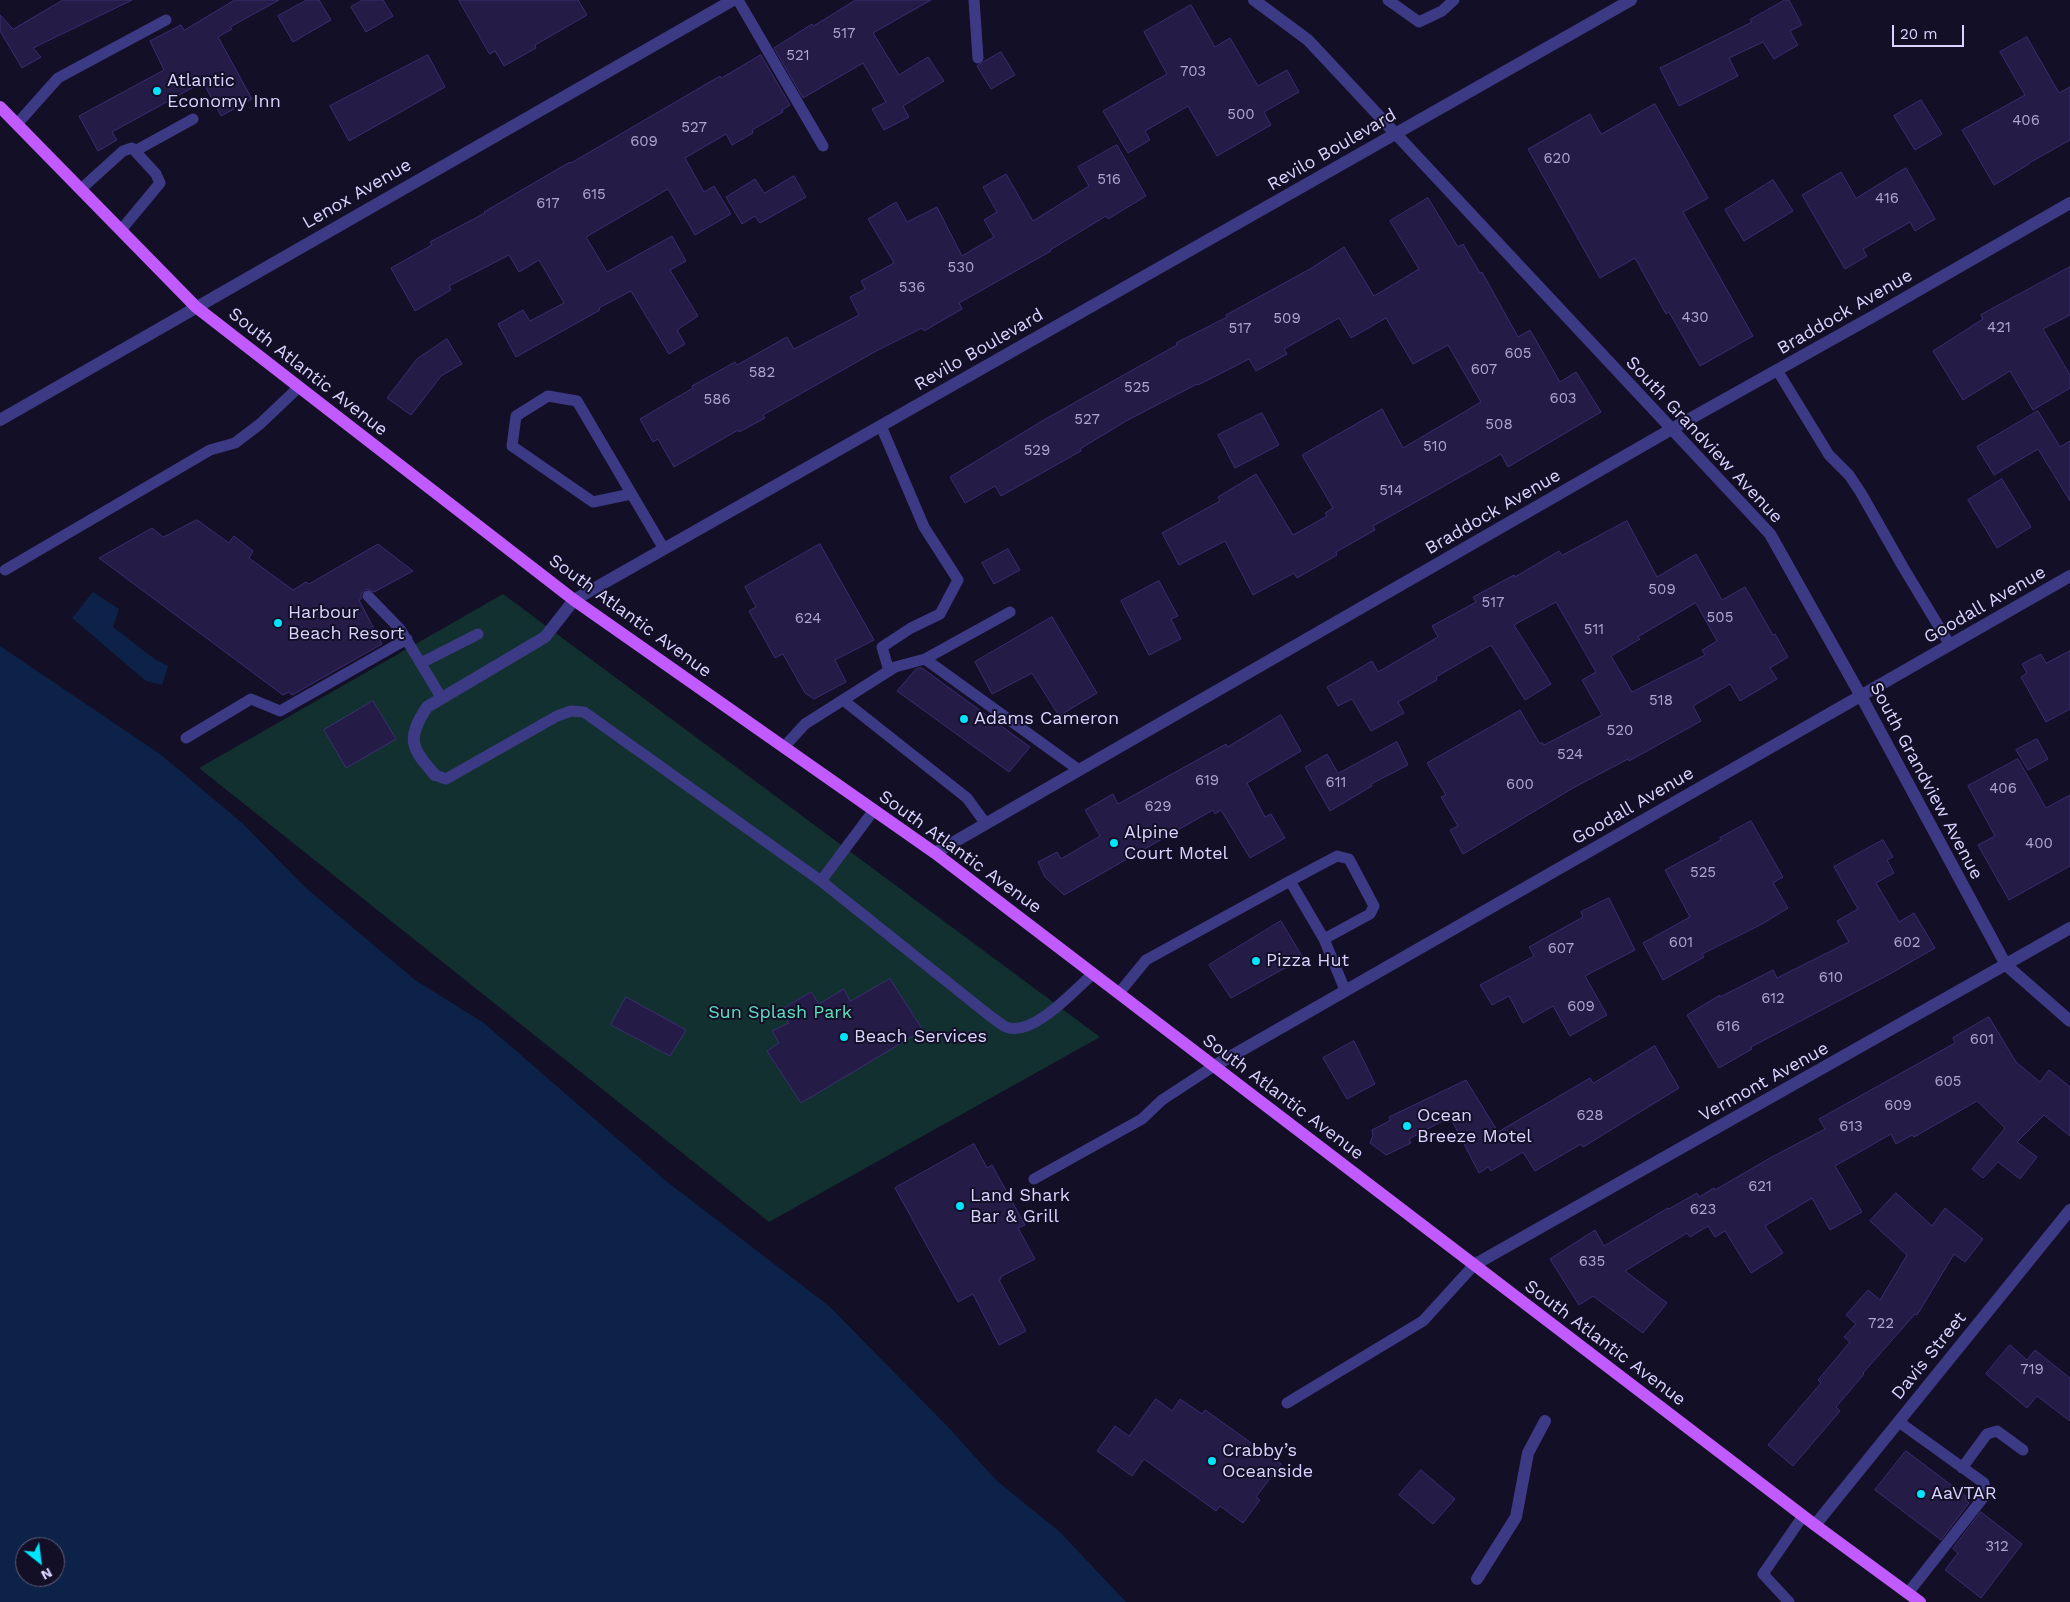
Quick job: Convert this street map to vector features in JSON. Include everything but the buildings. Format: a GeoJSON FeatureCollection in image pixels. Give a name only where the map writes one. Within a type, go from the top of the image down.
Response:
{"type":"FeatureCollection","features":[{"type":"Feature","properties":{"kind":"main road","name":"South Atlantic Avenue"},"geometry":{"type":"LineString","coordinates":[[0,107],[196,307],[574,600],[935,853],[1803,1516],[1916,1600]]}},
{"type":"Feature","properties":{"kind":"street","name":"Lenox Avenue"},"geometry":{"type":"LineString","coordinates":[[0,420],[733,0]]}},
{"type":"Feature","properties":{"kind":"street","name":"South Grandview Avenue"},"geometry":{"type":"LineString","coordinates":[[1254,0],[1308,40],[1670,430],[1770,534],[1861,696],[2006,965],[2070,1021]]}},
{"type":"Feature","properties":{"kind":"street","name":"Revilo Boulevard"},"geometry":{"type":"LineString","coordinates":[[435,775],[417,755],[413,737],[417,722],[427,707],[545,637],[574,600],[1631,0]]}},
{"type":"Feature","properties":{"kind":"street","name":"Braddock Avenue"},"geometry":{"type":"LineString","coordinates":[[935,853],[1670,430],[2070,203]]}},
{"type":"Feature","properties":{"kind":"street","name":"Goodall Avenue"},"geometry":{"type":"LineString","coordinates":[[1214,1066],[2070,576]]}},
{"type":"Feature","properties":{"kind":"street","name":"Vermont Avenue"},"geometry":{"type":"LineString","coordinates":[[1474,1265],[2070,928]]}},
{"type":"Feature","properties":{"kind":"street","name":"Davis Street"},"geometry":{"type":"LineString","coordinates":[[1815,1525],[2070,1210]]}},
{"type":"Feature","properties":{"kind":"street"},"geometry":{"type":"LineString","coordinates":[[1477,1579],[1516,1517],[1528,1453],[1545,1421]]}},
{"type":"Feature","properties":{"kind":"lane"},"geometry":{"type":"LineString","coordinates":[[738,0],[823,146]]}},
{"type":"Feature","properties":{"kind":"lane"},"geometry":{"type":"LineString","coordinates":[[974,0],[978,58]]}},
{"type":"Feature","properties":{"kind":"lane"},"geometry":{"type":"LineString","coordinates":[[1388,0],[1419,22],[1442,11],[1454,0]]}},
{"type":"Feature","properties":{"kind":"lane"},"geometry":{"type":"LineString","coordinates":[[17,124],[58,78],[166,20]]}},
{"type":"Feature","properties":{"kind":"lane"},"geometry":{"type":"LineString","coordinates":[[135,152],[193,119]]}},
{"type":"Feature","properties":{"kind":"lane"},"geometry":{"type":"LineString","coordinates":[[81,189],[123,151],[132,148],[156,174],[160,183],[121,230]]}},
{"type":"Feature","properties":{"kind":"lane"},"geometry":{"type":"LineString","coordinates":[[1777,370],[1829,455],[1848,474],[1862,493],[1903,567],[1950,645]]}},
{"type":"Feature","properties":{"kind":"lane"},"geometry":{"type":"LineString","coordinates":[[6,570],[210,450],[235,443],[260,424],[299,387]]}},
{"type":"Feature","properties":{"kind":"lane"},"geometry":{"type":"LineString","coordinates":[[631,494],[593,502],[512,446],[516,416],[548,396],[577,401],[664,549]]}},
{"type":"Feature","properties":{"kind":"lane"},"geometry":{"type":"LineString","coordinates":[[880,426],[924,527],[958,580],[940,614],[911,628],[882,647],[889,671]]}},
{"type":"Feature","properties":{"kind":"lane"},"geometry":{"type":"LineString","coordinates":[[368,596],[400,629],[440,698]]}},
{"type":"Feature","properties":{"kind":"lane"},"geometry":{"type":"LineString","coordinates":[[784,747],[805,724],[894,667],[925,659],[1010,612]]}},
{"type":"Feature","properties":{"kind":"lane"},"geometry":{"type":"LineString","coordinates":[[421,663],[478,634]]}},
{"type":"Feature","properties":{"kind":"lane"},"geometry":{"type":"LineString","coordinates":[[186,738],[251,699],[280,711],[407,640]]}},
{"type":"Feature","properties":{"kind":"lane"},"geometry":{"type":"LineString","coordinates":[[925,659],[1079,770]]}},
{"type":"Feature","properties":{"kind":"lane"},"geometry":{"type":"LineString","coordinates":[[843,700],[967,798],[986,824]]}},
{"type":"Feature","properties":{"kind":"lane"},"geometry":{"type":"LineString","coordinates":[[435,775],[446,779],[557,716],[571,711],[584,712],[820,881],[990,1016],[1009,1028],[1027,1027],[1046,1016],[1093,974]]}},
{"type":"Feature","properties":{"kind":"lane"},"geometry":{"type":"LineString","coordinates":[[820,881],[874,810]]}},
{"type":"Feature","properties":{"kind":"lane"},"geometry":{"type":"LineString","coordinates":[[1119,993],[1146,960],[1337,856],[1349,859],[1374,906],[1370,914],[1324,939]]}},
{"type":"Feature","properties":{"kind":"lane"},"geometry":{"type":"LineString","coordinates":[[1290,881],[1324,939],[1345,990]]}},
{"type":"Feature","properties":{"kind":"lane"},"geometry":{"type":"LineString","coordinates":[[1034,1179],[1142,1119],[1162,1100],[1214,1066]]}},
{"type":"Feature","properties":{"kind":"lane"},"geometry":{"type":"LineString","coordinates":[[1287,1403],[1423,1321],[1474,1265]]}},
{"type":"Feature","properties":{"kind":"lane"},"geometry":{"type":"LineString","coordinates":[[1899,1422],[1984,1483],[1986,1494],[1916,1600]]}},
{"type":"Feature","properties":{"kind":"lane"},"geometry":{"type":"LineString","coordinates":[[1962,1468],[1987,1434],[1997,1431],[2023,1450]]}},
{"type":"Feature","properties":{"kind":"lane"},"geometry":{"type":"LineString","coordinates":[[1789,1602],[1763,1574],[1803,1516]]}},
{"type":"Feature","properties":{"kind":"green space","name":"Sun Splash Park"},"geometry":{"type":"Polygon","coordinates":[[[503,594],[1100,1037],[769,1222],[199,768],[503,594]]]}},
{"type":"Feature","properties":{"kind":"water"},"geometry":{"type":"Polygon","coordinates":[[[93,592],[119,609],[113,627],[156,660],[168,666],[162,685],[146,681],[72,618],[93,592]]]}},
{"type":"Feature","properties":{"kind":"water"},"geometry":{"type":"Polygon","coordinates":[[[0,646],[160,754],[242,823],[306,888],[415,980],[484,1023],[666,1181],[829,1306],[950,1429],[996,1480],[1061,1533],[1126,1602],[0,1602],[0,646]]]}},
{"type":"Feature","properties":{"kind":"place","name":"Atlantic Economy Inn"},"geometry":{"type":"Point","coordinates":[157,91]}},
{"type":"Feature","properties":{"kind":"place","name":"Harbour Beach Resort"},"geometry":{"type":"Point","coordinates":[278,623]}},
{"type":"Feature","properties":{"kind":"place","name":"Adams Cameron"},"geometry":{"type":"Point","coordinates":[964,719]}},
{"type":"Feature","properties":{"kind":"place","name":"Alpine Court Motel"},"geometry":{"type":"Point","coordinates":[1114,843]}},
{"type":"Feature","properties":{"kind":"place","name":"Pizza Hut"},"geometry":{"type":"Point","coordinates":[1256,961]}},
{"type":"Feature","properties":{"kind":"place","name":"Beach Services"},"geometry":{"type":"Point","coordinates":[844,1037]}},
{"type":"Feature","properties":{"kind":"place","name":"Ocean Breeze Motel"},"geometry":{"type":"Point","coordinates":[1407,1126]}},
{"type":"Feature","properties":{"kind":"place","name":"Land Shark Bar & Grill"},"geometry":{"type":"Point","coordinates":[960,1206]}},
{"type":"Feature","properties":{"kind":"place","name":"Crabby’s Oceanside"},"geometry":{"type":"Point","coordinates":[1212,1461]}},
{"type":"Feature","properties":{"kind":"place","name":"AaVTAR"},"geometry":{"type":"Point","coordinates":[1921,1494]}}]}
